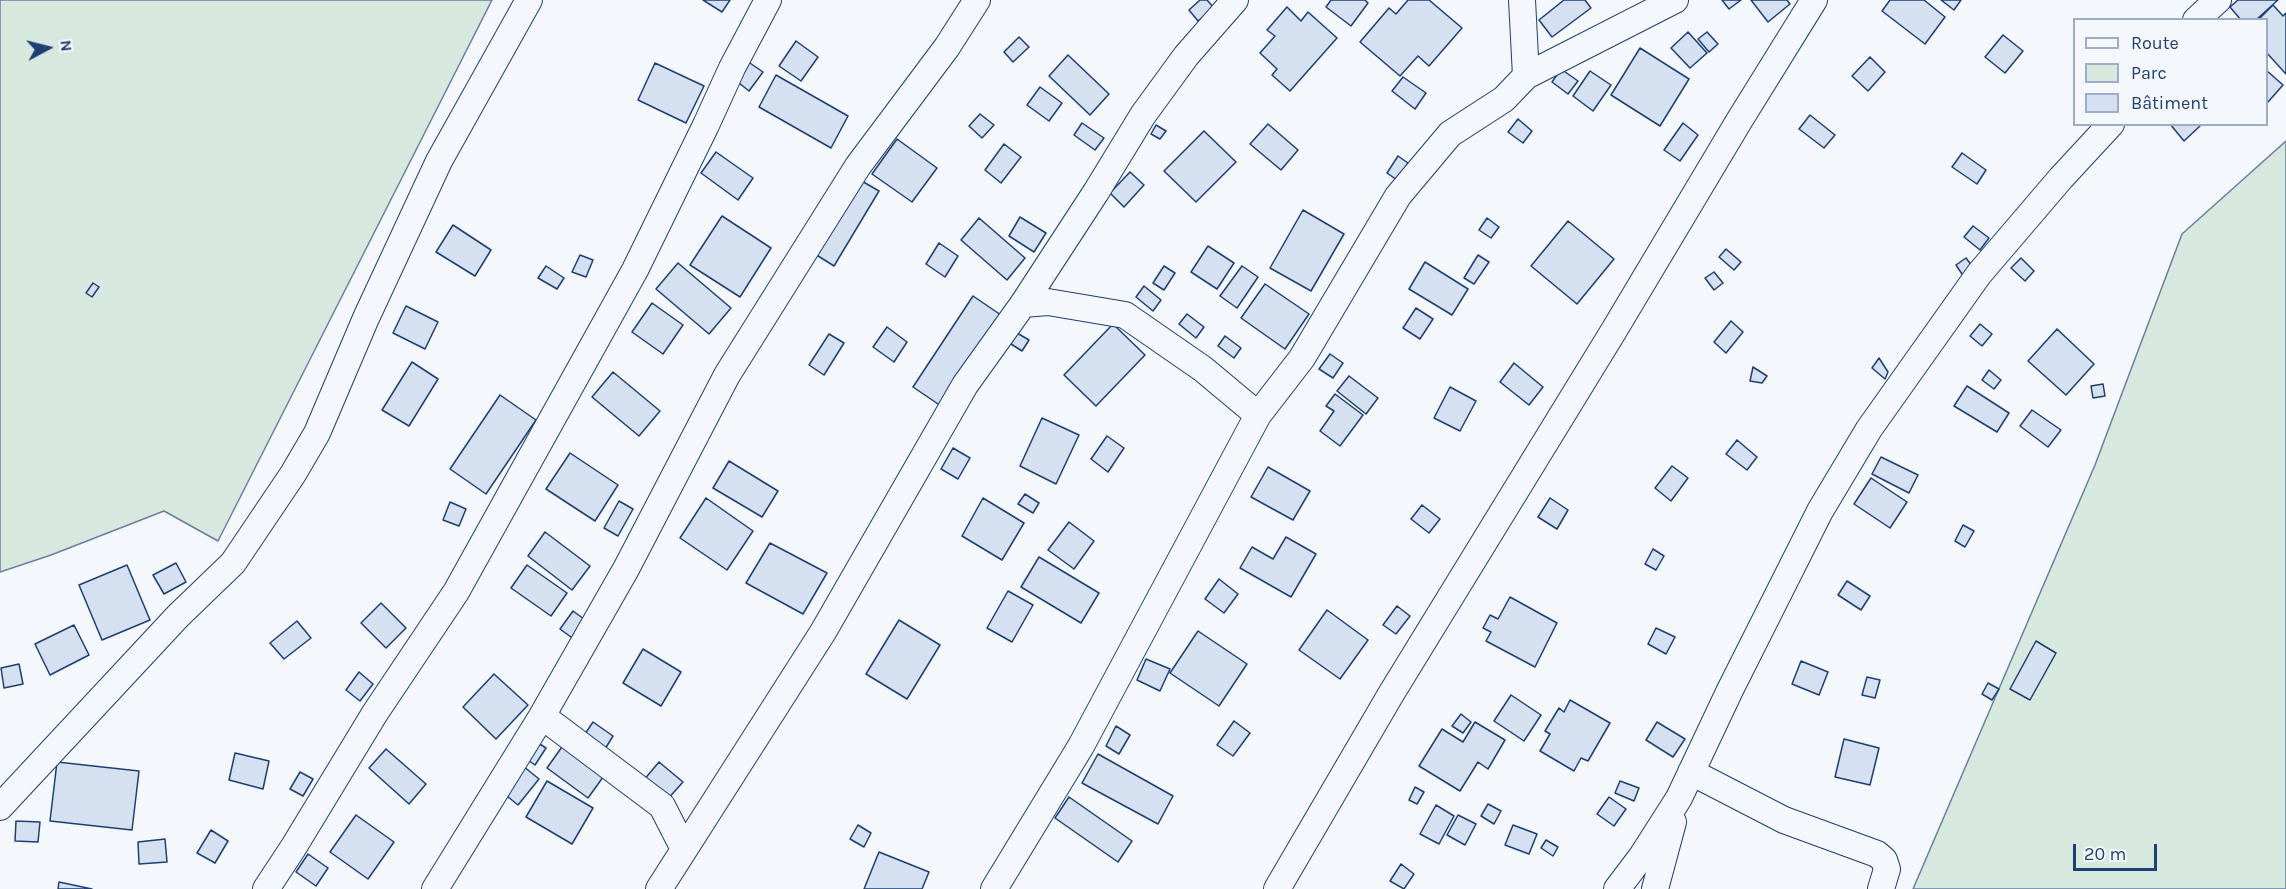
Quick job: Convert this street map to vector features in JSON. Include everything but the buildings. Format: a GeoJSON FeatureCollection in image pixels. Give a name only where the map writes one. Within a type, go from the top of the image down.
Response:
{"type":"FeatureCollection","features":[{"type":"Feature","properties":{"kind":"street"},"geometry":{"type":"LineString","coordinates":[[0,807],[178,616],[233,563],[292,474],[317,433],[366,318],[439,161],[529,0]]}},
{"type":"Feature","properties":{"kind":"street"},"geometry":{"type":"LineString","coordinates":[[266,889],[375,713],[456,592],[635,270],[732,68],[768,0]]}},
{"type":"Feature","properties":{"kind":"street"},"geometry":{"type":"LineString","coordinates":[[435,889],[542,716],[626,569],[727,375],[858,166],[947,47],[977,0]]}},
{"type":"Feature","properties":{"kind":"street"},"geometry":{"type":"LineString","coordinates":[[659,889],[823,632],[965,385],[1023,304],[1143,115],[1186,56],[1235,0]]}},
{"type":"Feature","properties":{"kind":"street"},"geometry":{"type":"LineString","coordinates":[[1522,0],[1526,76]]}},
{"type":"Feature","properties":{"kind":"street"},"geometry":{"type":"LineString","coordinates":[[994,889],[1081,746],[1258,416],[1302,358],[1398,196],[1450,134],[1504,99],[1526,76],[1675,0]]}},
{"type":"Feature","properties":{"kind":"street"},"geometry":{"type":"LineString","coordinates":[[1277,889],[1390,694],[1814,0]]}},
{"type":"Feature","properties":{"kind":"street"},"geometry":{"type":"LineString","coordinates":[[2198,18],[2218,0]]}},
{"type":"Feature","properties":{"kind":"street"},"geometry":{"type":"LineString","coordinates":[[1655,889],[1679,798],[1690,772],[1820,511],[1869,429],[1979,274],[2061,177],[2109,126]]}},
{"type":"Feature","properties":{"kind":"street"},"geometry":{"type":"LineString","coordinates":[[1023,304],[1048,302],[1125,315],[1203,369],[1258,416]]}},
{"type":"Feature","properties":{"kind":"street"},"geometry":{"type":"LineString","coordinates":[[542,716],[662,806],[684,849]]}},
{"type":"Feature","properties":{"kind":"street"},"geometry":{"type":"LineString","coordinates":[[1690,772],[1784,820],[1877,854],[1884,860],[1887,869],[1881,889]]}},
{"type":"Feature","properties":{"kind":"street"},"geometry":{"type":"LineString","coordinates":[[1617,889],[1642,856],[1679,798]]}},
{"type":"Feature","properties":{"kind":"green space"},"geometry":{"type":"Polygon","coordinates":[[[0,0],[492,0],[218,541],[164,511],[51,555],[0,572],[0,0]]]}},
{"type":"Feature","properties":{"kind":"green space"},"geometry":{"type":"Polygon","coordinates":[[[2286,141],[2286,889],[1913,889],[2095,465],[2182,234],[2286,141]]]}}]}
